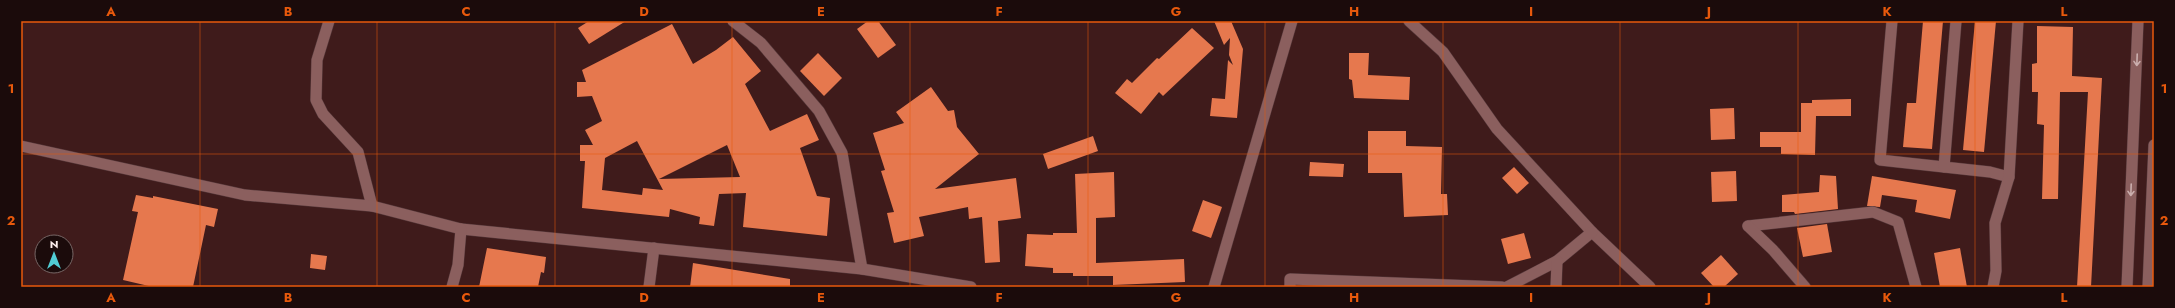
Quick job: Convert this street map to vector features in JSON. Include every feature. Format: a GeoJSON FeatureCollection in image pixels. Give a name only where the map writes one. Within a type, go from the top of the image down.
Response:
{"type":"FeatureCollection","features":[{"type":"Feature","properties":{"kind":"street"},"geometry":{"type":"LineString","coordinates":[[329,21],[317,60],[316,100],[323,114],[358,152],[372,206]]}},
{"type":"Feature","properties":{"kind":"street"},"geometry":{"type":"LineString","coordinates":[[733,21],[760,43],[819,111],[842,153],[862,269]]}},
{"type":"Feature","properties":{"kind":"street"},"geometry":{"type":"LineString","coordinates":[[1214,287],[1292,21]]}},
{"type":"Feature","properties":{"kind":"street"},"geometry":{"type":"LineString","coordinates":[[1409,21],[1443,52],[1497,129],[1592,232],[1650,287]]}},
{"type":"Feature","properties":{"kind":"street"},"geometry":{"type":"LineString","coordinates":[[1892,21],[1880,160],[1990,172],[2009,177]]}},
{"type":"Feature","properties":{"kind":"street"},"geometry":{"type":"LineString","coordinates":[[1944,167],[1956,21]]}},
{"type":"Feature","properties":{"kind":"street"},"geometry":{"type":"LineString","coordinates":[[1993,287],[1996,271],[1995,223],[2009,177],[2018,21]]}},
{"type":"Feature","properties":{"kind":"street"},"geometry":{"type":"LineString","coordinates":[[2127,287],[2138,21]]}},
{"type":"Feature","properties":{"kind":"street"},"geometry":{"type":"LineString","coordinates":[[2148,287],[2153,207],[2154,144]]}},
{"type":"Feature","properties":{"kind":"street"},"geometry":{"type":"LineString","coordinates":[[21,146],[246,195],[372,206],[461,229],[862,269],[971,287]]}},
{"type":"Feature","properties":{"kind":"street"},"geometry":{"type":"LineString","coordinates":[[1805,287],[1773,250],[1748,226],[1873,212],[1898,222],[1916,287]]}},
{"type":"Feature","properties":{"kind":"street"},"geometry":{"type":"LineString","coordinates":[[452,287],[458,265],[461,229]]}},
{"type":"Feature","properties":{"kind":"street"},"geometry":{"type":"LineString","coordinates":[[1507,287],[1557,261],[1592,232]]}},
{"type":"Feature","properties":{"kind":"street"},"geometry":{"type":"LineString","coordinates":[[649,287],[654,248]]}},
{"type":"Feature","properties":{"kind":"street"},"geometry":{"type":"LineString","coordinates":[[1556,287],[1557,261]]}},
{"type":"Feature","properties":{"kind":"street"},"geometry":{"type":"LineString","coordinates":[[1290,287],[1290,280],[1502,287]]}},
{"type":"Feature","properties":{"kind":"building"},"geometry":{"type":"Polygon","coordinates":[[[589,21],[626,21],[589,44],[578,28],[589,21]]]}},
{"type":"Feature","properties":{"kind":"building"},"geometry":{"type":"Polygon","coordinates":[[[868,21],[878,21],[896,45],[878,58],[857,29],[868,21]]]}},
{"type":"Feature","properties":{"kind":"building"},"geometry":{"type":"Polygon","coordinates":[[[1214,21],[1231,21],[1243,49],[1237,118],[1210,116],[1212,98],[1225,99],[1228,60],[1233,65],[1229,55],[1230,38],[1224,45],[1214,21]]]}},
{"type":"Feature","properties":{"kind":"building"},"geometry":{"type":"Polygon","coordinates":[[[1923,21],[1943,21],[1932,149],[1903,147],[1907,103],[1916,103],[1923,21]]]}},
{"type":"Feature","properties":{"kind":"building"},"geometry":{"type":"Polygon","coordinates":[[[1975,21],[1996,21],[1984,152],[1963,150],[1975,21]]]}},
{"type":"Feature","properties":{"kind":"building"},"geometry":{"type":"Polygon","coordinates":[[[672,24],[693,64],[716,50],[733,37],[761,71],[745,84],[770,131],[807,114],[819,140],[800,148],[817,196],[830,198],[827,236],[743,227],[746,193],[719,194],[714,226],[699,224],[700,217],[670,209],[669,217],[582,208],[585,161],[580,161],[580,145],[593,145],[585,130],[602,121],[592,96],[577,97],[577,82],[586,82],[582,70],[672,24]],[[637,141],[605,158],[602,190],[642,195],[643,188],[663,190],[637,141]],[[727,145],[659,179],[740,177],[727,145]]]}},
{"type":"Feature","properties":{"kind":"building"},"geometry":{"type":"Polygon","coordinates":[[[2037,26],[2073,27],[2072,76],[2102,78],[2091,287],[2077,287],[2088,92],[2060,92],[2058,199],[2042,199],[2044,125],[2037,124],[2038,92],[2032,92],[2032,64],[2037,63],[2037,26]]]}},
{"type":"Feature","properties":{"kind":"building"},"geometry":{"type":"Polygon","coordinates":[[[1192,28],[1214,48],[1163,96],[1159,92],[1141,114],[1115,93],[1127,79],[1132,83],[1157,58],[1159,59],[1192,28]]]}},
{"type":"Feature","properties":{"kind":"building"},"geometry":{"type":"Polygon","coordinates":[[[818,53],[842,78],[824,96],[800,71],[818,53]]]}},
{"type":"Feature","properties":{"kind":"building"},"geometry":{"type":"Polygon","coordinates":[[[1349,53],[1369,53],[1368,75],[1410,77],[1409,100],[1354,98],[1352,80],[1349,79],[1349,53]]]}},
{"type":"Feature","properties":{"kind":"building"},"geometry":{"type":"Polygon","coordinates":[[[931,87],[948,111],[954,110],[957,127],[979,154],[935,189],[1016,178],[1021,218],[998,221],[1000,262],[985,263],[982,217],[969,219],[968,207],[919,217],[924,236],[894,243],[887,213],[894,212],[881,171],[885,170],[873,133],[904,123],[896,112],[931,87]]]}},
{"type":"Feature","properties":{"kind":"building"},"geometry":{"type":"Polygon","coordinates":[[[1851,99],[1851,116],[1816,116],[1815,155],[1781,154],[1781,147],[1760,147],[1760,132],[1801,132],[1801,103],[1812,103],[1812,100],[1851,99]]]}},
{"type":"Feature","properties":{"kind":"building"},"geometry":{"type":"Polygon","coordinates":[[[1734,108],[1735,139],[1711,140],[1710,109],[1734,108]]]}},
{"type":"Feature","properties":{"kind":"building"},"geometry":{"type":"Polygon","coordinates":[[[1368,131],[1406,131],[1406,146],[1442,147],[1441,194],[1447,194],[1448,215],[1404,217],[1402,173],[1368,173],[1368,131]]]}},
{"type":"Feature","properties":{"kind":"building"},"geometry":{"type":"Polygon","coordinates":[[[1093,136],[1098,151],[1048,169],[1043,154],[1093,136]]]}},
{"type":"Feature","properties":{"kind":"building"},"geometry":{"type":"Polygon","coordinates":[[[1310,162],[1344,164],[1343,177],[1309,176],[1310,162]]]}},
{"type":"Feature","properties":{"kind":"building"},"geometry":{"type":"Polygon","coordinates":[[[1514,167],[1529,183],[1517,194],[1502,178],[1514,167]]]}},
{"type":"Feature","properties":{"kind":"building"},"geometry":{"type":"Polygon","coordinates":[[[1736,171],[1737,201],[1712,202],[1711,172],[1736,171]]]}},
{"type":"Feature","properties":{"kind":"building"},"geometry":{"type":"Polygon","coordinates":[[[1114,172],[1115,217],[1096,218],[1096,263],[1184,259],[1185,282],[1113,285],[1113,276],[1073,276],[1073,273],[1053,273],[1053,268],[1025,266],[1027,234],[1053,235],[1053,233],[1077,233],[1075,174],[1114,172]]]}},
{"type":"Feature","properties":{"kind":"building"},"geometry":{"type":"Polygon","coordinates":[[[1820,175],[1836,176],[1838,209],[1795,214],[1794,212],[1782,212],[1782,195],[1819,192],[1820,175]]]}},
{"type":"Feature","properties":{"kind":"building"},"geometry":{"type":"Polygon","coordinates":[[[1872,176],[1956,190],[1950,219],[1915,212],[1917,200],[1882,195],[1880,207],[1867,206],[1872,176]]]}},
{"type":"Feature","properties":{"kind":"building"},"geometry":{"type":"Polygon","coordinates":[[[136,195],[153,198],[153,196],[218,209],[214,227],[206,225],[193,287],[153,287],[123,280],[138,212],[132,211],[136,195]]]}},
{"type":"Feature","properties":{"kind":"building"},"geometry":{"type":"Polygon","coordinates":[[[1203,200],[1222,207],[1211,238],[1192,231],[1203,200]]]}},
{"type":"Feature","properties":{"kind":"building"},"geometry":{"type":"Polygon","coordinates":[[[1827,224],[1832,252],[1803,257],[1797,228],[1827,224]]]}},
{"type":"Feature","properties":{"kind":"building"},"geometry":{"type":"Polygon","coordinates":[[[1524,233],[1531,258],[1508,264],[1501,239],[1524,233]]]}},
{"type":"Feature","properties":{"kind":"building"},"geometry":{"type":"Polygon","coordinates":[[[487,248],[546,257],[544,273],[541,272],[538,287],[479,287],[487,248]]]}},
{"type":"Feature","properties":{"kind":"building"},"geometry":{"type":"Polygon","coordinates":[[[1960,248],[1967,287],[1940,287],[1934,253],[1960,248]]]}},
{"type":"Feature","properties":{"kind":"building"},"geometry":{"type":"Polygon","coordinates":[[[311,254],[327,256],[325,270],[310,268],[311,254]]]}},
{"type":"Feature","properties":{"kind":"building"},"geometry":{"type":"Polygon","coordinates":[[[1721,255],[1738,274],[1724,287],[1714,287],[1701,273],[1721,255]]]}},
{"type":"Feature","properties":{"kind":"building"},"geometry":{"type":"Polygon","coordinates":[[[693,263],[790,279],[790,287],[690,287],[693,263]]]}}]}
